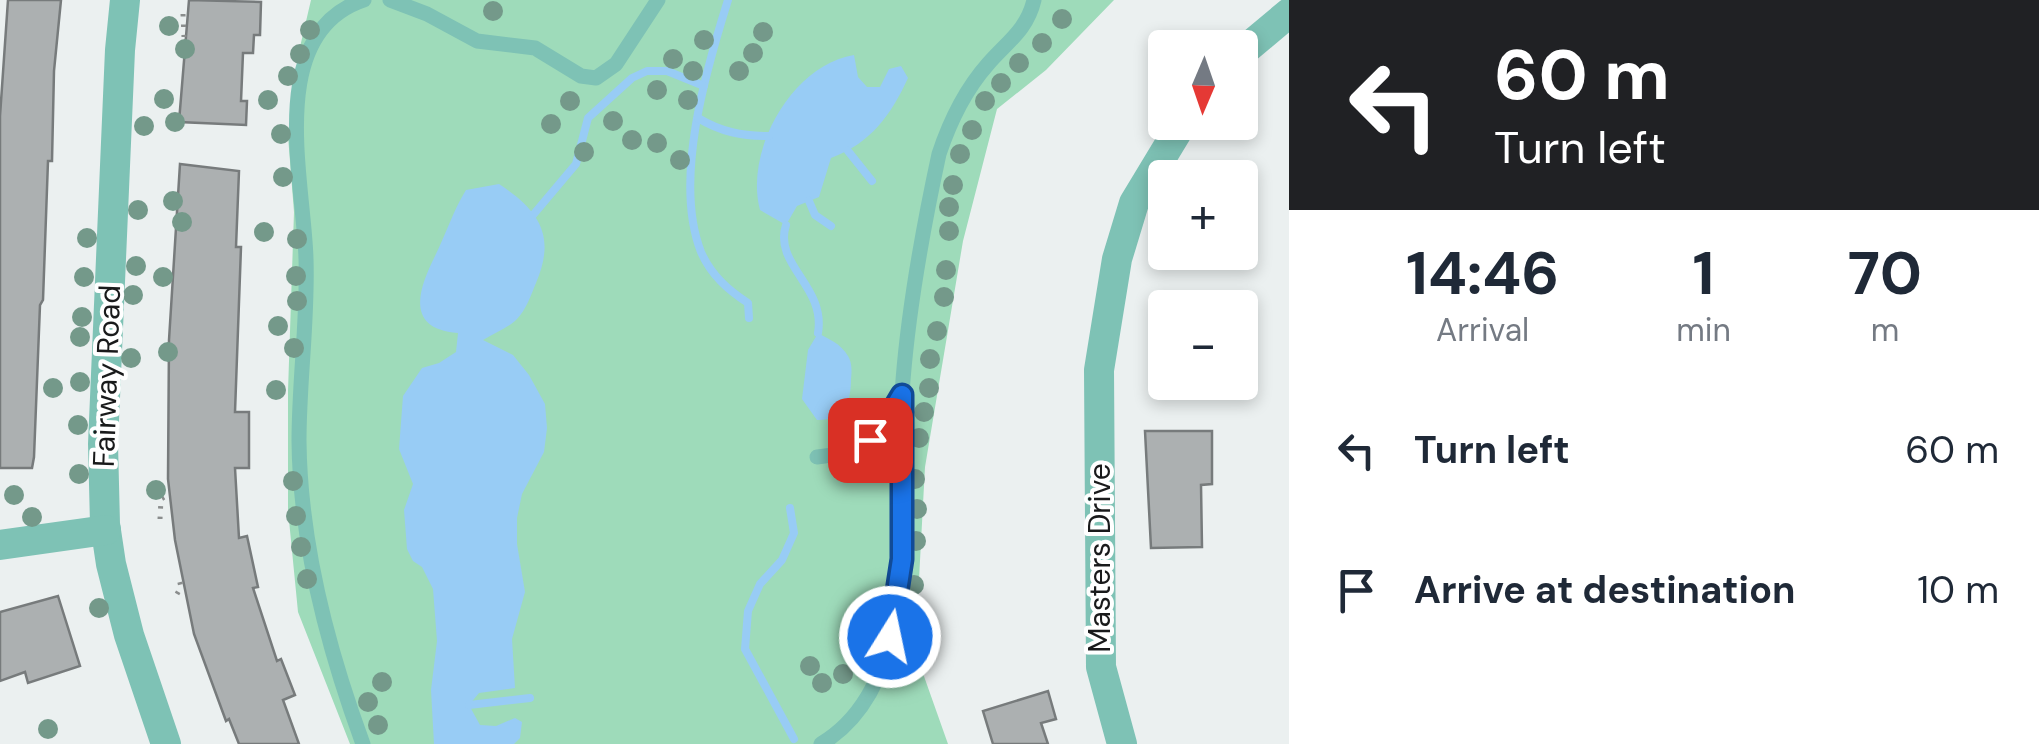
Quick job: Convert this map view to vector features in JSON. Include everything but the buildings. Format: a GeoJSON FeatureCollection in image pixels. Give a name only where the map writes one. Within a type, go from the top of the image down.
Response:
{"type":"FeatureCollection","features":[{"type":"Feature","properties":{"kind":"street","name":"Fairway Road"},"geometry":{"type":"LineString","coordinates":[[126,0],[120,50],[102,444],[106,530],[129,636],[166,744]]}},
{"type":"Feature","properties":{"kind":"street"},"geometry":{"type":"LineString","coordinates":[[1258,39],[1289,12]]}},
{"type":"Feature","properties":{"kind":"street","name":"Masters Drive"},"geometry":{"type":"LineString","coordinates":[[1122,744],[1101,667],[1099,370],[1116,259],[1134,203],[1172,140]]}},
{"type":"Feature","properties":{"kind":"street"},"geometry":{"type":"LineString","coordinates":[[0,545],[106,530]]}},
{"type":"Feature","properties":{"kind":"lane"},"geometry":{"type":"LineString","coordinates":[[363,744],[336,660],[303,517],[299,409],[306,256],[295,142],[302,74],[314,38],[338,12],[364,0]]}},
{"type":"Feature","properties":{"kind":"lane"},"geometry":{"type":"LineString","coordinates":[[390,0],[427,14],[477,41],[536,48],[581,76],[596,78],[616,64],[658,0]]}},
{"type":"Feature","properties":{"kind":"lane"},"geometry":{"type":"LineString","coordinates":[[824,742],[858,713],[877,677],[890,637],[902,559],[902,395],[916,278],[939,154],[950,122],[965,96],[989,63],[1020,33],[1034,0]]}},
{"type":"Feature","properties":{"kind":"lane"},"geometry":{"type":"LineString","coordinates":[[817,457],[839,455],[870,440],[902,395]]}},
{"type":"Feature","properties":{"kind":"path"},"geometry":{"type":"LineString","coordinates":[[183,14],[184,37]]}},
{"type":"Feature","properties":{"kind":"path"},"geometry":{"type":"LineString","coordinates":[[160,519],[162,499],[166,496]]}},
{"type":"Feature","properties":{"kind":"path"},"geometry":{"type":"LineString","coordinates":[[177,594],[178,575]]}},
{"type":"Feature","properties":{"kind":"green space"},"geometry":{"type":"Polygon","coordinates":[[[311,0],[1114,0],[1046,70],[997,109],[963,241],[925,467],[918,598],[909,634],[948,744],[350,744],[298,612],[288,510],[294,212],[288,136],[300,47],[311,0]]]}},
{"type":"Feature","properties":{"kind":"water"},"geometry":{"type":"Polygon","coordinates":[[[854,55],[858,77],[867,87],[880,87],[889,69],[901,66],[908,78],[878,126],[858,144],[831,158],[819,197],[797,206],[786,225],[760,210],[759,162],[766,138],[793,93],[811,75],[854,55]]]}},
{"type":"Feature","properties":{"kind":"water"},"geometry":{"type":"Polygon","coordinates":[[[499,184],[534,215],[544,238],[544,252],[523,311],[509,325],[483,340],[513,355],[529,375],[545,404],[547,428],[544,452],[522,494],[517,518],[525,592],[512,639],[515,688],[479,693],[469,705],[480,725],[496,726],[515,718],[522,722],[520,738],[514,744],[434,744],[431,690],[437,641],[433,589],[407,549],[404,510],[413,484],[399,449],[403,396],[422,368],[456,352],[458,333],[441,330],[423,316],[420,306],[424,282],[466,190],[499,184]]]}},
{"type":"Feature","properties":{"kind":"water"},"geometry":{"type":"Polygon","coordinates":[[[818,333],[845,352],[852,373],[844,409],[826,420],[817,420],[802,399],[808,350],[818,333]]]}},
{"type":"Feature","properties":{"kind":"waterway"},"geometry":{"type":"LineString","coordinates":[[728,0],[702,92],[690,193],[701,252],[721,281],[748,303],[749,318]]}},
{"type":"Feature","properties":{"kind":"waterway"},"geometry":{"type":"LineString","coordinates":[[533,215],[576,164],[588,118],[632,78],[647,71],[667,71],[704,86]]}},
{"type":"Feature","properties":{"kind":"waterway"},"geometry":{"type":"LineString","coordinates":[[698,118],[732,132],[769,136]]}},
{"type":"Feature","properties":{"kind":"waterway"},"geometry":{"type":"LineString","coordinates":[[848,151],[872,181]]}},
{"type":"Feature","properties":{"kind":"waterway"},"geometry":{"type":"LineString","coordinates":[[809,201],[815,215],[831,226]]}},
{"type":"Feature","properties":{"kind":"waterway"},"geometry":{"type":"LineString","coordinates":[[786,225],[787,252],[815,302],[818,333]]}},
{"type":"Feature","properties":{"kind":"waterway"},"geometry":{"type":"LineString","coordinates":[[790,508],[794,533],[782,560],[760,584],[748,611],[745,649],[794,739]]}},
{"type":"Feature","properties":{"kind":"waterway"},"geometry":{"type":"LineString","coordinates":[[469,705],[530,698]]}},
{"type":"Feature","properties":{"kind":"route"},"geometry":{"type":"LineString","coordinates":[[870,440],[902,395],[902,559],[890,637]]}}]}
